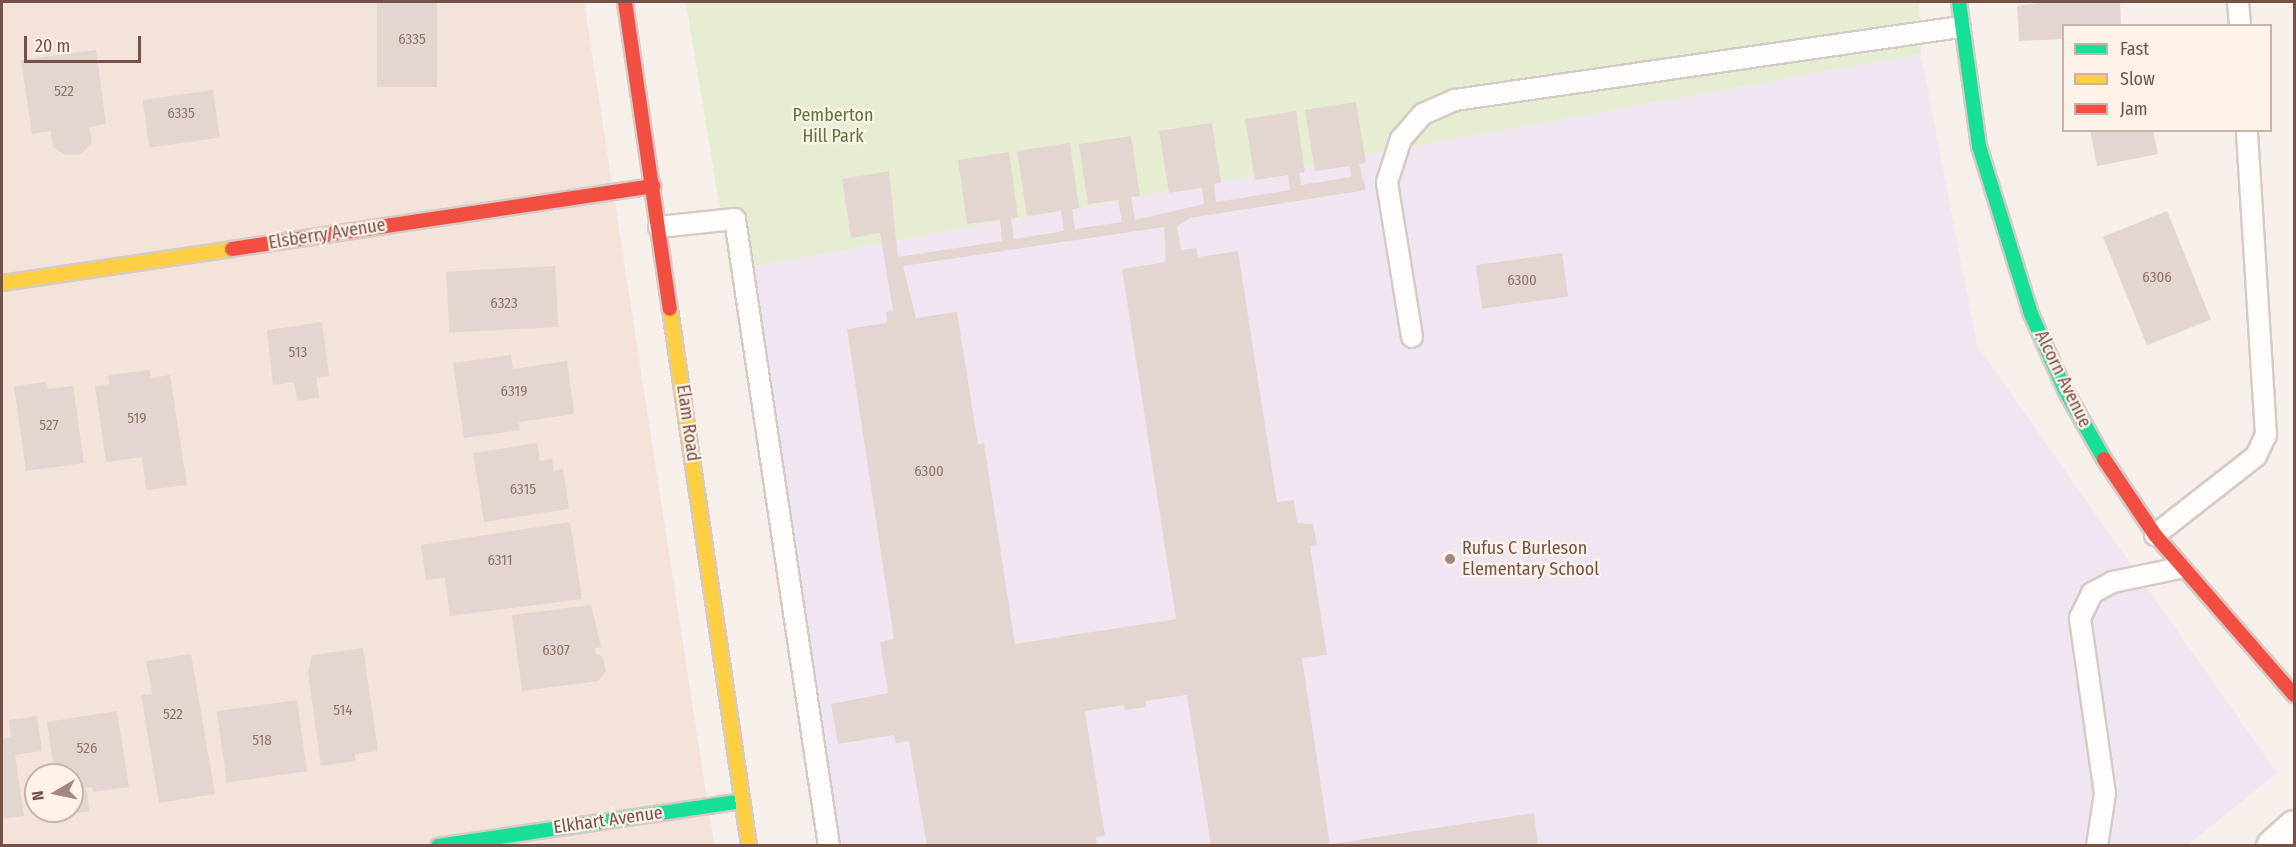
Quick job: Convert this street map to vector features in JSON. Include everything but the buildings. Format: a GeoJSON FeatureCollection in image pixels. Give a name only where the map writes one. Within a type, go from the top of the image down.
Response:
{"type":"FeatureCollection","features":[{"type":"Feature","properties":{"kind":"street","name":"Elam Road"},"geometry":{"type":"LineString","coordinates":[[625,2],[749,846]]}},
{"type":"Feature","properties":{"kind":"street","name":"Alcorn Avenue"},"geometry":{"type":"LineString","coordinates":[[1959,2],[1960,27],[1978,146],[2031,314],[2071,400],[2155,535],[2180,568],[2295,696]]}},
{"type":"Feature","properties":{"kind":"street","name":"Elsberry Avenue"},"geometry":{"type":"LineString","coordinates":[[2,283],[653,186]]}},
{"type":"Feature","properties":{"kind":"street","name":"Elkhart Avenue"},"geometry":{"type":"LineString","coordinates":[[438,846],[742,801]]}},
{"type":"Feature","properties":{"kind":"street"},"geometry":{"type":"LineString","coordinates":[[2273,846],[2295,827]]}},
{"type":"Feature","properties":{"kind":"lane"},"geometry":{"type":"LineString","coordinates":[[2238,2],[2240,24]]}},
{"type":"Feature","properties":{"kind":"lane"},"geometry":{"type":"LineString","coordinates":[[1412,337],[1387,182],[1401,139],[1423,114],[1455,100],[1960,27]]}},
{"type":"Feature","properties":{"kind":"lane"},"geometry":{"type":"LineString","coordinates":[[2155,535],[2256,456],[2266,435],[2247,132]]}},
{"type":"Feature","properties":{"kind":"lane"},"geometry":{"type":"LineString","coordinates":[[659,227],[735,219],[829,846]]}},
{"type":"Feature","properties":{"kind":"lane"},"geometry":{"type":"LineString","coordinates":[[2097,846],[2105,794],[2080,618],[2092,594],[2113,582],[2180,568]]}},
{"type":"Feature","properties":{"kind":"shaded area"},"geometry":{"type":"Polygon","coordinates":[[[2,2],[584,2],[714,845],[2,846],[2,2]]]}},
{"type":"Feature","properties":{"kind":"shaded area","name":"Rufus C Burleson Elementary School"},"geometry":{"type":"Polygon","coordinates":[[[1921,54],[1977,345],[2277,773],[2188,845],[816,845],[730,271],[1921,54]]]}},
{"type":"Feature","properties":{"kind":"green space","name":"Pemberton Hill Park"},"geometry":{"type":"Polygon","coordinates":[[[686,2],[1919,2],[1921,54],[730,271],[686,2]]]}},
{"type":"Feature","properties":{"kind":"traffic: fast"},"geometry":{"type":"LineString","coordinates":[[1959,2],[1979,146],[2031,314],[2065,390],[2104,459]]}},
{"type":"Feature","properties":{"kind":"traffic: fast"},"geometry":{"type":"LineString","coordinates":[[438,846],[742,801]]}},
{"type":"Feature","properties":{"kind":"traffic: slow"},"geometry":{"type":"LineString","coordinates":[[2,283],[232,249]]}},
{"type":"Feature","properties":{"kind":"traffic: slow"},"geometry":{"type":"LineString","coordinates":[[670,309],[749,846]]}},
{"type":"Feature","properties":{"kind":"traffic: jam"},"geometry":{"type":"LineString","coordinates":[[625,2],[670,309]]}},
{"type":"Feature","properties":{"kind":"traffic: jam"},"geometry":{"type":"LineString","coordinates":[[232,249],[653,186]]}},
{"type":"Feature","properties":{"kind":"traffic: jam"},"geometry":{"type":"LineString","coordinates":[[2104,459],[2155,535],[2294,695]]}},
{"type":"Feature","properties":{"kind":"place","name":"Rufus C Burleson Elementary School"},"geometry":{"type":"Point","coordinates":[1450,559]}}]}
